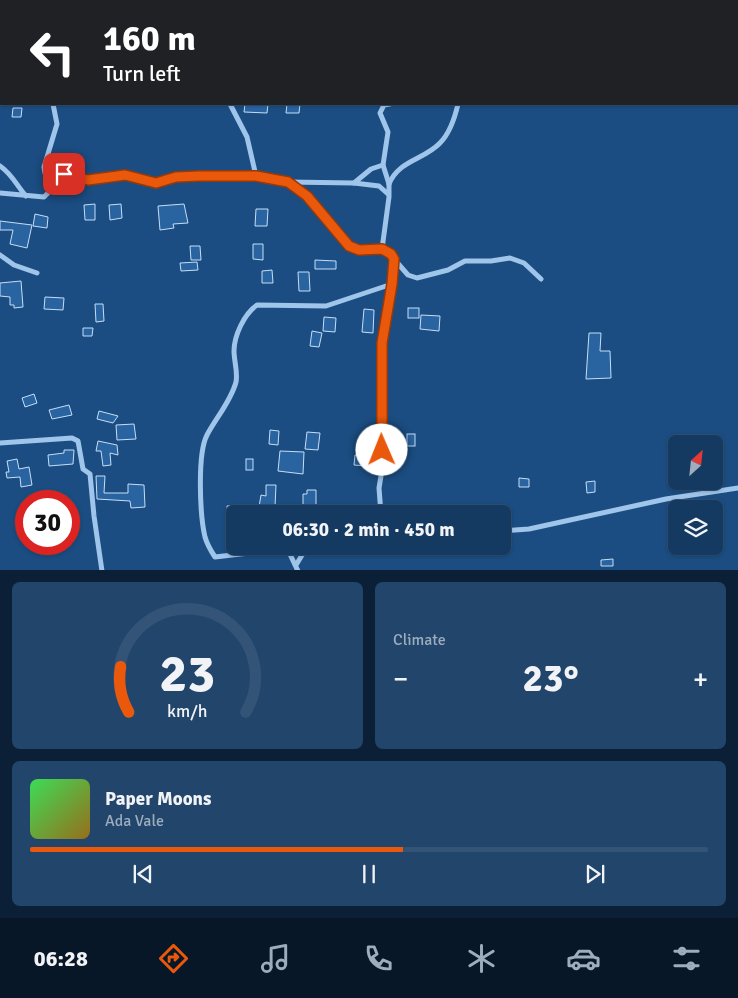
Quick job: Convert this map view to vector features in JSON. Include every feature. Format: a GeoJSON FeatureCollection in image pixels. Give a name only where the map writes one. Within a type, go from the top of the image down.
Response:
{"type":"FeatureCollection","features":[{"type":"Feature","properties":{"kind":"street"},"geometry":{"type":"LineString","coordinates":[[52,183],[45,173],[44,167],[56,132],[53,105]]}},
{"type":"Feature","properties":{"kind":"street"},"geometry":{"type":"LineString","coordinates":[[231,105],[245,132],[256,176]]}},
{"type":"Feature","properties":{"kind":"street"},"geometry":{"type":"LineString","coordinates":[[382,249],[389,197],[383,165],[388,132],[380,113],[384,105]]}},
{"type":"Feature","properties":{"kind":"street"},"geometry":{"type":"LineString","coordinates":[[388,184],[398,168],[440,144],[452,123],[458,105]]}},
{"type":"Feature","properties":{"kind":"street"},"geometry":{"type":"LineString","coordinates":[[354,183],[371,169],[383,165]]}},
{"type":"Feature","properties":{"kind":"street"},"geometry":{"type":"LineString","coordinates":[[0,166],[12,175],[26,196]]}},
{"type":"Feature","properties":{"kind":"street"},"geometry":{"type":"LineString","coordinates":[[0,192],[44,198],[48,194],[55,177],[64,174],[88,180],[125,175],[156,183],[185,176],[256,176],[288,182],[354,183],[379,186],[385,190],[389,197]]}},
{"type":"Feature","properties":{"kind":"street"},"geometry":{"type":"LineString","coordinates":[[288,182],[307,196],[349,246],[359,250],[382,249],[391,254],[408,275],[417,278],[448,270],[465,261],[491,261],[506,258],[524,264],[541,279]]}},
{"type":"Feature","properties":{"kind":"street"},"geometry":{"type":"LineString","coordinates":[[0,255],[14,265],[37,273]]}},
{"type":"Feature","properties":{"kind":"street"},"geometry":{"type":"LineString","coordinates":[[380,505],[379,488],[383,464],[381,438],[384,401],[382,343],[392,284],[394,259]]}},
{"type":"Feature","properties":{"kind":"street"},"geometry":{"type":"LineString","coordinates":[[231,555],[215,557],[206,539],[202,522],[201,455],[206,436],[229,397],[236,379],[234,350],[236,339],[248,313],[257,305],[326,306],[392,284]]}},
{"type":"Feature","properties":{"kind":"street"},"geometry":{"type":"LineString","coordinates":[[0,443],[72,438],[78,441],[83,469],[90,474],[102,570]]}},
{"type":"Feature","properties":{"kind":"street"},"geometry":{"type":"LineString","coordinates":[[511,530],[529,529],[666,499],[738,488]]}},
{"type":"Feature","properties":{"kind":"street"},"geometry":{"type":"LineString","coordinates":[[290,555],[297,568]]}},
{"type":"Feature","properties":{"kind":"street"},"geometry":{"type":"LineString","coordinates":[[297,568],[304,555]]}},
{"type":"Feature","properties":{"kind":"building"},"geometry":{"type":"Polygon","coordinates":[[[245,105],[268,105],[267,113],[244,112],[245,105]]]}},
{"type":"Feature","properties":{"kind":"building"},"geometry":{"type":"Polygon","coordinates":[[[287,105],[300,105],[299,113],[286,113],[287,105]]]}},
{"type":"Feature","properties":{"kind":"building"},"geometry":{"type":"Polygon","coordinates":[[[13,108],[22,108],[21,117],[12,117],[13,108]]]}},
{"type":"Feature","properties":{"kind":"building"},"geometry":{"type":"Polygon","coordinates":[[[95,204],[95,220],[85,220],[84,205],[95,204]]]}},
{"type":"Feature","properties":{"kind":"building"},"geometry":{"type":"Polygon","coordinates":[[[121,204],[122,218],[110,220],[109,205],[121,204]]]}},
{"type":"Feature","properties":{"kind":"building"},"geometry":{"type":"Polygon","coordinates":[[[184,204],[188,223],[173,224],[174,228],[160,230],[158,206],[184,204]]]}},
{"type":"Feature","properties":{"kind":"building"},"geometry":{"type":"Polygon","coordinates":[[[256,209],[268,209],[267,226],[255,226],[256,209]]]}},
{"type":"Feature","properties":{"kind":"building"},"geometry":{"type":"Polygon","coordinates":[[[35,214],[48,217],[47,228],[33,226],[35,214]]]}},
{"type":"Feature","properties":{"kind":"building"},"geometry":{"type":"Polygon","coordinates":[[[0,221],[32,225],[27,248],[10,244],[13,230],[0,230],[0,221]]]}},
{"type":"Feature","properties":{"kind":"building"},"geometry":{"type":"Polygon","coordinates":[[[253,244],[263,244],[263,260],[253,259],[253,244]]]}},
{"type":"Feature","properties":{"kind":"building"},"geometry":{"type":"Polygon","coordinates":[[[190,246],[200,246],[201,260],[191,260],[190,246]]]}},
{"type":"Feature","properties":{"kind":"building"},"geometry":{"type":"Polygon","coordinates":[[[315,260],[336,261],[336,269],[315,269],[315,260]]]}},
{"type":"Feature","properties":{"kind":"building"},"geometry":{"type":"Polygon","coordinates":[[[197,262],[198,270],[181,271],[180,263],[197,262]]]}},
{"type":"Feature","properties":{"kind":"building"},"geometry":{"type":"Polygon","coordinates":[[[272,270],[273,283],[262,283],[262,271],[272,270]]]}},
{"type":"Feature","properties":{"kind":"building"},"geometry":{"type":"Polygon","coordinates":[[[298,272],[309,272],[310,291],[299,291],[298,272]]]}},
{"type":"Feature","properties":{"kind":"building"},"geometry":{"type":"Polygon","coordinates":[[[21,281],[23,307],[14,308],[14,305],[10,305],[10,297],[0,296],[0,283],[21,281]]]}},
{"type":"Feature","properties":{"kind":"building"},"geometry":{"type":"Polygon","coordinates":[[[45,297],[64,298],[63,310],[44,309],[45,297]]]}},
{"type":"Feature","properties":{"kind":"building"},"geometry":{"type":"Polygon","coordinates":[[[95,304],[103,304],[104,321],[96,322],[95,304]]]}},
{"type":"Feature","properties":{"kind":"building"},"geometry":{"type":"Polygon","coordinates":[[[408,308],[419,308],[419,318],[408,318],[408,308]]]}},
{"type":"Feature","properties":{"kind":"building"},"geometry":{"type":"Polygon","coordinates":[[[364,309],[374,310],[373,333],[362,332],[364,309]]]}},
{"type":"Feature","properties":{"kind":"building"},"geometry":{"type":"Polygon","coordinates":[[[421,315],[440,316],[439,331],[420,329],[421,315]]]}},
{"type":"Feature","properties":{"kind":"building"},"geometry":{"type":"Polygon","coordinates":[[[324,317],[336,318],[335,332],[323,331],[324,317]]]}},
{"type":"Feature","properties":{"kind":"building"},"geometry":{"type":"Polygon","coordinates":[[[83,328],[93,328],[92,336],[83,336],[83,328]]]}},
{"type":"Feature","properties":{"kind":"building"},"geometry":{"type":"Polygon","coordinates":[[[312,331],[322,333],[319,347],[310,346],[312,331]]]}},
{"type":"Feature","properties":{"kind":"building"},"geometry":{"type":"Polygon","coordinates":[[[589,333],[601,333],[600,351],[610,351],[611,378],[586,379],[589,333]]]}},
{"type":"Feature","properties":{"kind":"building"},"geometry":{"type":"Polygon","coordinates":[[[34,394],[37,403],[25,407],[22,398],[34,394]]]}},
{"type":"Feature","properties":{"kind":"building"},"geometry":{"type":"Polygon","coordinates":[[[69,405],[72,415],[52,419],[49,410],[69,405]]]}},
{"type":"Feature","properties":{"kind":"building"},"geometry":{"type":"Polygon","coordinates":[[[99,411],[118,416],[113,423],[97,419],[99,411]]]}},
{"type":"Feature","properties":{"kind":"building"},"geometry":{"type":"Polygon","coordinates":[[[134,424],[136,439],[117,440],[116,425],[134,424]]]}},
{"type":"Feature","properties":{"kind":"building"},"geometry":{"type":"Polygon","coordinates":[[[270,430],[279,431],[278,445],[269,444],[270,430]]]}},
{"type":"Feature","properties":{"kind":"building"},"geometry":{"type":"Polygon","coordinates":[[[307,432],[320,433],[318,450],[305,449],[307,432]]]}},
{"type":"Feature","properties":{"kind":"building"},"geometry":{"type":"Polygon","coordinates":[[[407,434],[415,434],[415,446],[407,446],[407,434]]]}},
{"type":"Feature","properties":{"kind":"building"},"geometry":{"type":"Polygon","coordinates":[[[98,441],[117,445],[118,455],[110,453],[111,465],[103,466],[101,451],[96,451],[98,441]]]}},
{"type":"Feature","properties":{"kind":"building"},"geometry":{"type":"Polygon","coordinates":[[[64,450],[74,450],[73,464],[49,466],[48,455],[64,453],[64,450]]]}},
{"type":"Feature","properties":{"kind":"building"},"geometry":{"type":"Polygon","coordinates":[[[280,451],[304,452],[303,474],[278,471],[280,451]]]}},
{"type":"Feature","properties":{"kind":"building"},"geometry":{"type":"Polygon","coordinates":[[[355,455],[378,457],[377,467],[354,465],[355,455]]]}},
{"type":"Feature","properties":{"kind":"building"},"geometry":{"type":"Polygon","coordinates":[[[17,459],[19,469],[29,467],[32,485],[21,487],[20,477],[7,478],[6,472],[9,472],[7,461],[17,459]]]}},
{"type":"Feature","properties":{"kind":"building"},"geometry":{"type":"Polygon","coordinates":[[[246,459],[253,459],[253,470],[246,470],[246,459]]]}},
{"type":"Feature","properties":{"kind":"building"},"geometry":{"type":"Polygon","coordinates":[[[96,476],[105,476],[104,493],[128,493],[128,484],[144,485],[145,507],[131,508],[130,501],[97,499],[96,476]]]}},
{"type":"Feature","properties":{"kind":"building"},"geometry":{"type":"Polygon","coordinates":[[[519,478],[529,479],[529,487],[519,487],[519,478]]]}},
{"type":"Feature","properties":{"kind":"building"},"geometry":{"type":"Polygon","coordinates":[[[595,481],[595,492],[587,493],[586,482],[595,481]]]}},
{"type":"Feature","properties":{"kind":"building"},"geometry":{"type":"Polygon","coordinates":[[[266,485],[276,485],[275,505],[259,505],[261,495],[266,496],[266,485]]]}},
{"type":"Feature","properties":{"kind":"building"},"geometry":{"type":"Polygon","coordinates":[[[307,490],[316,490],[316,505],[303,505],[303,494],[307,494],[307,490]]]}},
{"type":"Feature","properties":{"kind":"building"},"geometry":{"type":"Polygon","coordinates":[[[613,559],[613,566],[601,566],[601,560],[613,559]]]}},
{"type":"Feature","properties":{"kind":"route"},"geometry":{"type":"LineString","coordinates":[[64,174],[88,180],[125,175],[156,183],[185,176],[256,176],[288,182],[307,196],[340,238],[354,250],[382,249],[391,254],[394,259],[392,284],[381,355],[384,401],[382,450]]}}]}
